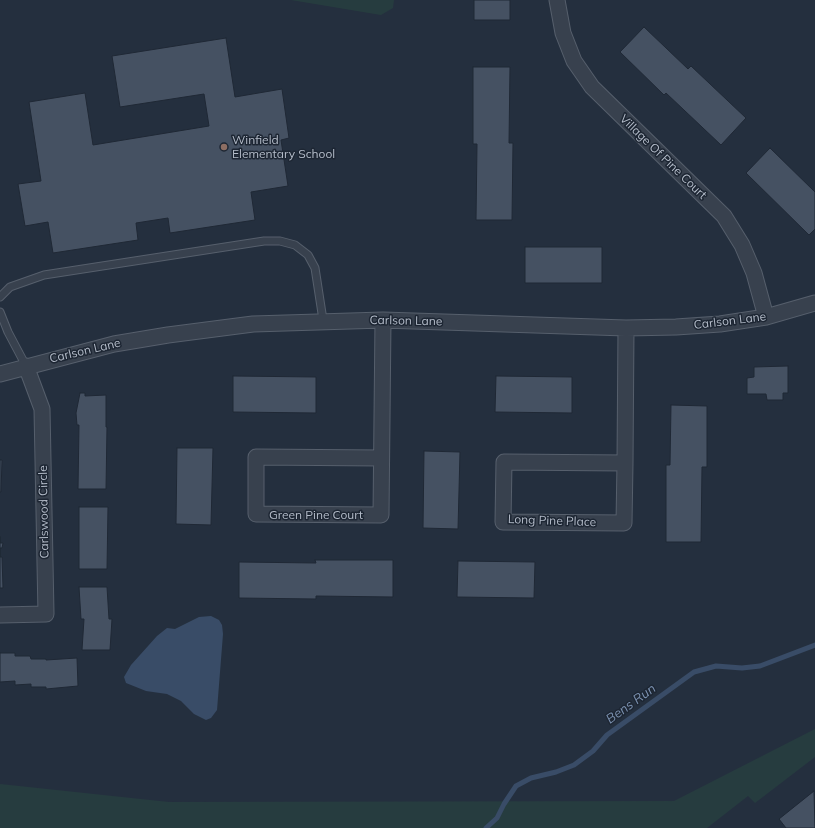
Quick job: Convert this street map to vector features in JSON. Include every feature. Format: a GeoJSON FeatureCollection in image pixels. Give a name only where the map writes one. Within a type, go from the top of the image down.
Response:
{"type":"FeatureCollection","features":[{"type":"Feature","properties":{"kind":"street","name":"Village Of Pine Court"},"geometry":{"type":"LineString","coordinates":[[558,0],[563,34],[574,61],[592,87],[724,216],[742,245],[754,273],[766,317]]}},
{"type":"Feature","properties":{"kind":"street","name":"Carlson Lane"},"geometry":{"type":"LineString","coordinates":[[0,374],[114,344],[168,335],[253,324],[323,320],[382,320],[626,328],[713,324],[766,317],[815,303]]}},
{"type":"Feature","properties":{"kind":"street","name":"Green Pine Court"},"geometry":{"type":"LineString","coordinates":[[381,458],[256,457],[256,514],[381,515],[382,320]]}},
{"type":"Feature","properties":{"kind":"street","name":"Long Pine Place"},"geometry":{"type":"LineString","coordinates":[[625,463],[504,462],[503,522],[624,523],[625,463],[626,328]]}},
{"type":"Feature","properties":{"kind":"street","name":"Carlswood Circle"},"geometry":{"type":"LineString","coordinates":[[0,615],[46,614],[42,409],[26,366]]}},
{"type":"Feature","properties":{"kind":"lane"},"geometry":{"type":"LineString","coordinates":[[0,297],[10,287],[44,275],[264,241],[280,240],[296,246],[308,255],[315,268],[323,320]]}},
{"type":"Feature","properties":{"kind":"lane"},"geometry":{"type":"LineString","coordinates":[[0,312],[8,332],[26,366]]}},
{"type":"Feature","properties":{"kind":"green space"},"geometry":{"type":"Polygon","coordinates":[[[291,0],[394,0],[393,8],[381,15],[291,0]]]}},
{"type":"Feature","properties":{"kind":"green space"},"geometry":{"type":"Polygon","coordinates":[[[815,729],[815,757],[755,803],[748,796],[707,828],[0,828],[0,784],[169,802],[674,801],[815,729]]]}},
{"type":"Feature","properties":{"kind":"water"},"geometry":{"type":"Polygon","coordinates":[[[211,616],[219,620],[222,625],[223,634],[217,710],[211,718],[206,720],[194,714],[181,701],[167,694],[146,691],[126,683],[124,677],[131,665],[157,636],[167,628],[175,629],[199,617],[211,616]]]}},
{"type":"Feature","properties":{"kind":"building"},"geometry":{"type":"Polygon","coordinates":[[[474,0],[510,0],[510,20],[474,20],[474,0]]]}},
{"type":"Feature","properties":{"kind":"building"},"geometry":{"type":"Polygon","coordinates":[[[644,27],[688,69],[691,66],[746,118],[721,145],[666,93],[664,95],[620,52],[644,27]]]}},
{"type":"Feature","properties":{"kind":"building"},"geometry":{"type":"Polygon","coordinates":[[[226,38],[235,97],[282,89],[289,138],[281,140],[288,186],[251,192],[255,220],[170,233],[168,218],[136,223],[138,240],[53,253],[48,222],[25,226],[18,184],[41,181],[29,102],[85,93],[93,145],[209,126],[204,94],[120,107],[112,56],[226,38]]]}},
{"type":"Feature","properties":{"kind":"building"},"geometry":{"type":"Polygon","coordinates":[[[473,67],[510,67],[509,143],[513,143],[512,220],[476,220],[477,144],[473,144],[473,67]]]}},
{"type":"Feature","properties":{"kind":"building"},"geometry":{"type":"Polygon","coordinates":[[[770,148],[815,192],[815,229],[809,235],[746,173],[770,148]]]}},
{"type":"Feature","properties":{"kind":"building"},"geometry":{"type":"Polygon","coordinates":[[[525,247],[602,247],[602,283],[525,283],[525,247]]]}},
{"type":"Feature","properties":{"kind":"building"},"geometry":{"type":"Polygon","coordinates":[[[788,366],[788,393],[783,393],[783,400],[767,400],[766,394],[747,394],[747,378],[754,377],[754,367],[788,366]]]}},
{"type":"Feature","properties":{"kind":"building"},"geometry":{"type":"Polygon","coordinates":[[[233,376],[316,377],[316,413],[233,412],[233,376]]]}},
{"type":"Feature","properties":{"kind":"building"},"geometry":{"type":"Polygon","coordinates":[[[496,376],[572,377],[572,413],[495,412],[496,376]]]}},
{"type":"Feature","properties":{"kind":"building"},"geometry":{"type":"Polygon","coordinates":[[[80,393],[85,393],[85,396],[106,395],[106,489],[78,489],[79,425],[77,425],[76,413],[80,393]]]}},
{"type":"Feature","properties":{"kind":"building"},"geometry":{"type":"Polygon","coordinates":[[[671,405],[707,406],[707,467],[702,467],[701,542],[666,542],[666,465],[670,465],[671,405]]]}},
{"type":"Feature","properties":{"kind":"building"},"geometry":{"type":"Polygon","coordinates":[[[177,448],[213,448],[211,525],[176,524],[177,448]]]}},
{"type":"Feature","properties":{"kind":"building"},"geometry":{"type":"Polygon","coordinates":[[[424,451],[460,452],[458,529],[423,528],[424,451]]]}},
{"type":"Feature","properties":{"kind":"building"},"geometry":{"type":"Polygon","coordinates":[[[0,460],[2,460],[1,492],[0,492],[0,460]]]}},
{"type":"Feature","properties":{"kind":"building"},"geometry":{"type":"Polygon","coordinates":[[[79,507],[108,507],[107,569],[79,569],[79,507]]]}},
{"type":"Feature","properties":{"kind":"building"},"geometry":{"type":"Polygon","coordinates":[[[0,543],[3,543],[2,548],[0,548],[0,543]]]}},
{"type":"Feature","properties":{"kind":"building"},"geometry":{"type":"Polygon","coordinates":[[[0,557],[2,557],[3,588],[0,588],[0,557]]]}},
{"type":"Feature","properties":{"kind":"building"},"geometry":{"type":"Polygon","coordinates":[[[315,560],[393,560],[393,597],[316,596],[316,599],[239,598],[239,562],[316,563],[315,560]]]}},
{"type":"Feature","properties":{"kind":"building"},"geometry":{"type":"Polygon","coordinates":[[[458,561],[535,562],[534,598],[457,597],[458,561]]]}},
{"type":"Feature","properties":{"kind":"building"},"geometry":{"type":"Polygon","coordinates":[[[79,587],[107,587],[109,619],[112,619],[110,650],[82,650],[84,619],[81,619],[79,587]]]}},
{"type":"Feature","properties":{"kind":"building"},"geometry":{"type":"Polygon","coordinates":[[[0,653],[15,653],[15,656],[30,656],[31,659],[46,660],[77,658],[78,686],[46,689],[46,687],[31,687],[31,684],[15,685],[15,681],[0,682],[0,653]]]}},
{"type":"Feature","properties":{"kind":"building"},"geometry":{"type":"Polygon","coordinates":[[[814,791],[815,828],[786,828],[779,819],[814,791]]]}},
{"type":"Feature","properties":{"kind":"waterway","name":"Bens Run"},"geometry":{"type":"LineString","coordinates":[[486,828],[497,818],[516,786],[531,778],[556,772],[574,765],[593,751],[607,735],[694,672],[716,666],[742,668],[760,666],[815,645]]}},
{"type":"Feature","properties":{"kind":"place","name":"Winfield Elementary School"},"geometry":{"type":"Point","coordinates":[224,147]}}]}
